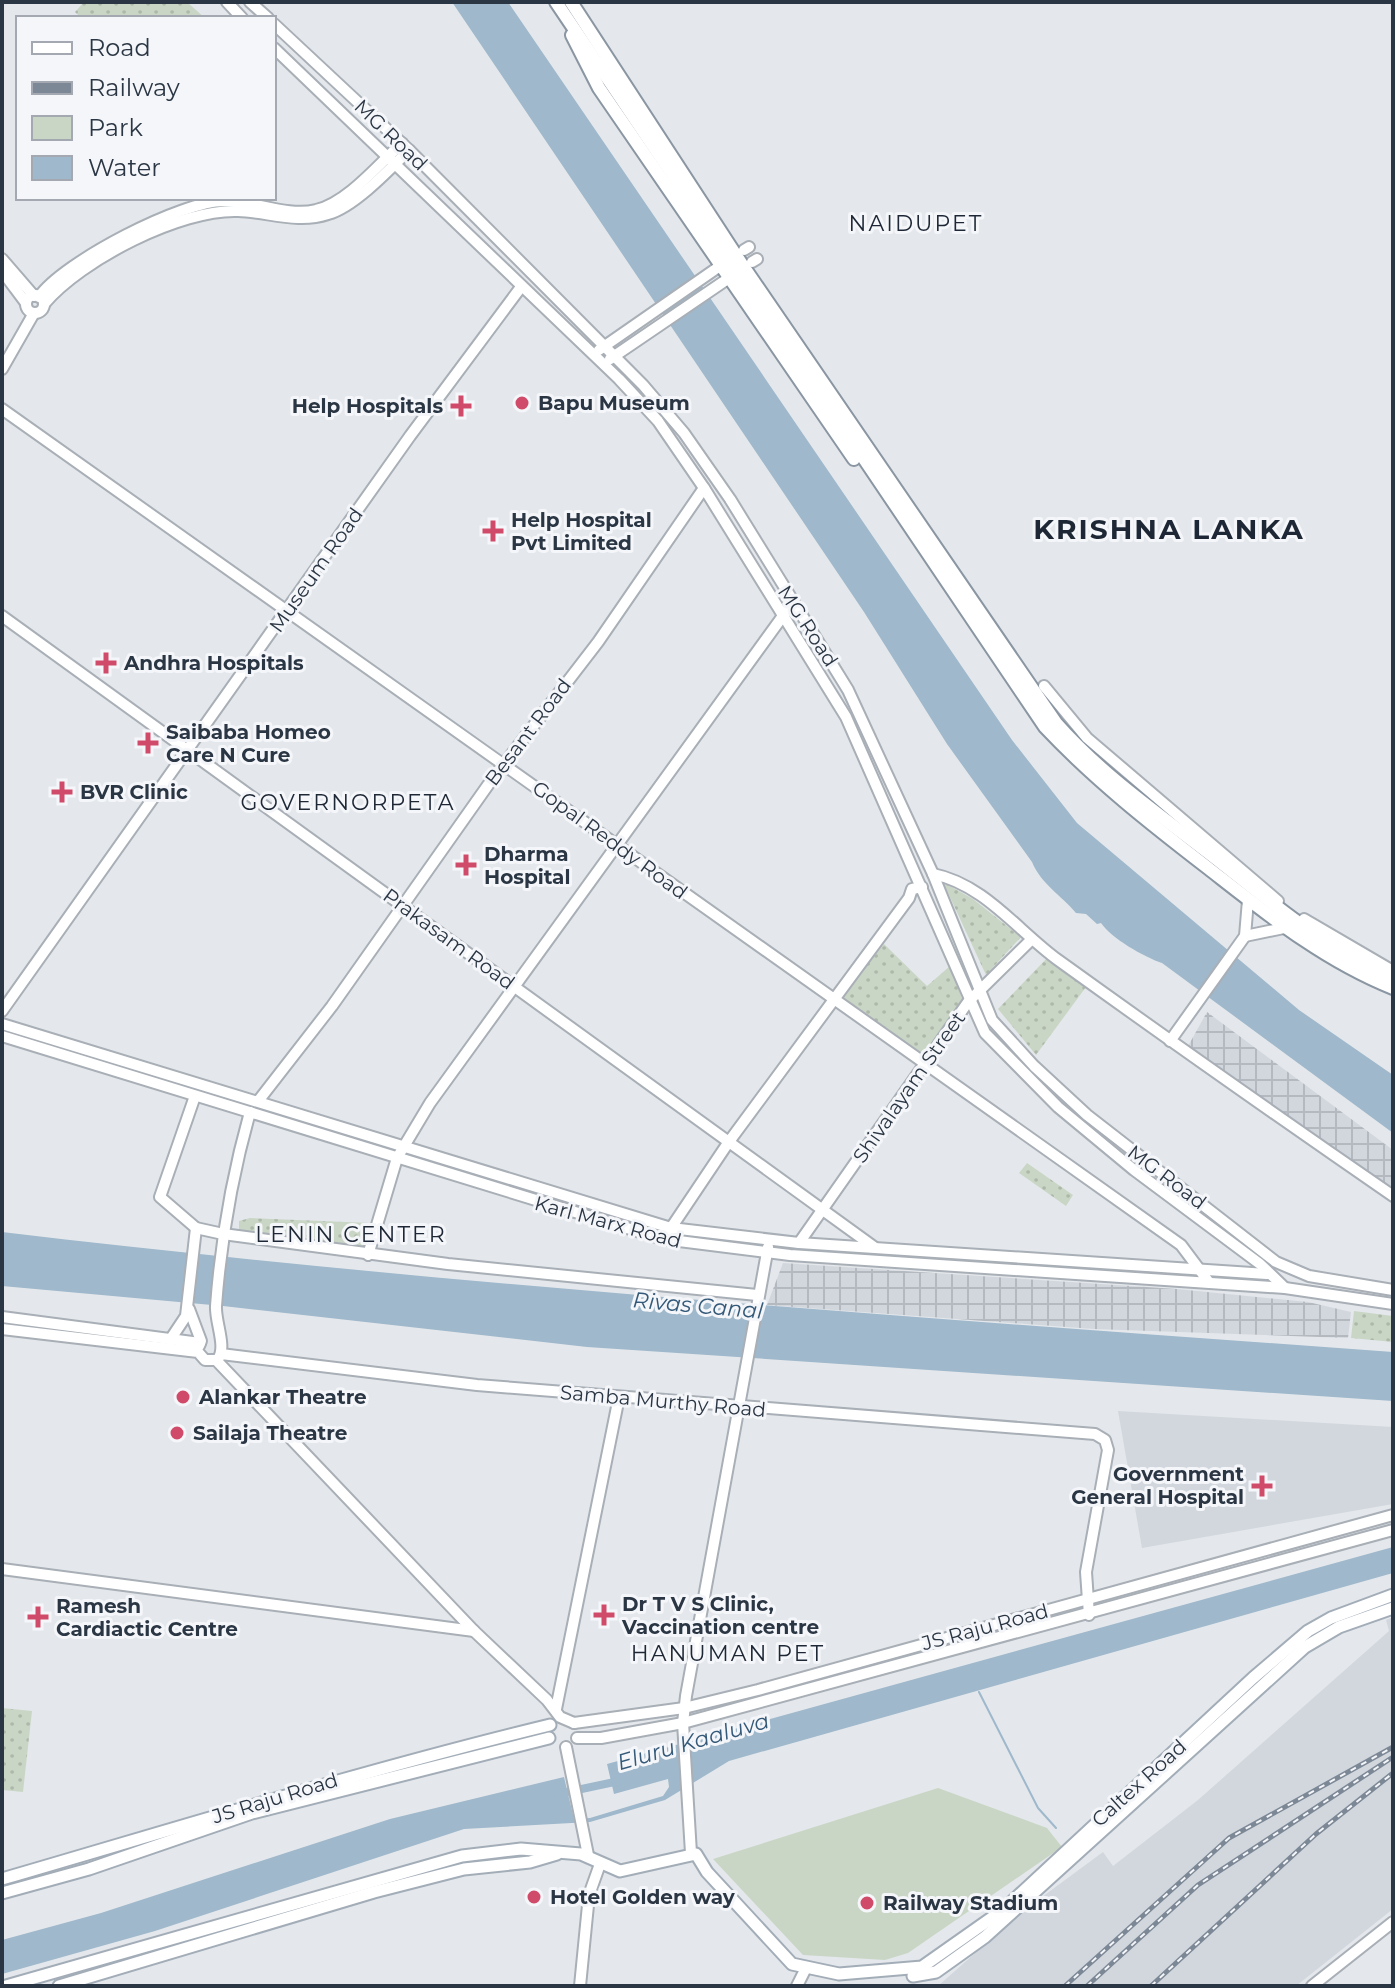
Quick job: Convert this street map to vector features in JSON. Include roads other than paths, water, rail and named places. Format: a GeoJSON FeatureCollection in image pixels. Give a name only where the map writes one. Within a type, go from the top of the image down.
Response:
{"type":"FeatureCollection","features":[{"type":"Feature","properties":{"kind":"highway"},"geometry":{"type":"LineString","coordinates":[[562,3],[599,88],[716,269],[839,441],[874,478]]}},
{"type":"Feature","properties":{"kind":"highway"},"geometry":{"type":"LineString","coordinates":[[562,3],[874,478],[1045,727],[1120,799],[1284,928],[1325,955],[1391,980]]}},
{"type":"Feature","properties":{"kind":"highway"},"geometry":{"type":"LineString","coordinates":[[562,3],[1056,723],[1103,770],[1298,924],[1391,980]]}},
{"type":"Feature","properties":{"kind":"main road","name":"Caltex Road"},"geometry":{"type":"LineString","coordinates":[[691,1853],[696,1854],[780,1954],[806,1968],[839,1974],[930,1965],[1003,1910],[1253,1678],[1308,1631],[1331,1618],[1393,1595]]}},
{"type":"Feature","properties":{"kind":"main road","name":"Caltex Road"},"geometry":{"type":"LineString","coordinates":[[889,1971],[920,1975],[945,1967],[995,1928],[1305,1647],[1339,1627],[1393,1608]]}},
{"type":"Feature","properties":{"kind":"main road","name":"JS Raju Road"},"geometry":{"type":"LineString","coordinates":[[2,1879],[147,1838],[276,1796],[550,1725]]}},
{"type":"Feature","properties":{"kind":"main road","name":"JS Raju Road"},"geometry":{"type":"LineString","coordinates":[[2,1893],[89,1869],[252,1813],[549,1738]]}},
{"type":"Feature","properties":{"kind":"main road"},"geometry":{"type":"LineString","coordinates":[[6,1986],[462,1856],[521,1849],[588,1855],[600,1864],[627,1871],[691,1853]]}},
{"type":"Feature","properties":{"kind":"main road"},"geometry":{"type":"LineString","coordinates":[[59,1986],[374,1892],[464,1869],[530,1862],[557,1854]]}},
{"type":"Feature","properties":{"kind":"street"},"geometry":{"type":"LineString","coordinates":[[250,2],[266,16]]}},
{"type":"Feature","properties":{"kind":"street","name":"MG Road"},"geometry":{"type":"LineString","coordinates":[[276,26],[406,147],[643,385],[684,433],[848,690],[933,874],[992,1020],[1059,1090],[1143,1160],[1276,1262],[1309,1276],[1393,1290]]}},
{"type":"Feature","properties":{"kind":"street","name":"MG Road"},"geometry":{"type":"LineString","coordinates":[[276,50],[658,421],[704,488],[846,717],[917,888],[985,1033],[1049,1099],[1285,1288]]}},
{"type":"Feature","properties":{"kind":"street"},"geometry":{"type":"LineString","coordinates":[[36,300],[77,264],[161,224],[220,201],[316,210],[340,197],[406,147]]}},
{"type":"Feature","properties":{"kind":"street"},"geometry":{"type":"LineString","coordinates":[[2,259],[36,300],[41,311],[34,313],[2,369]]}},
{"type":"Feature","properties":{"kind":"street"},"geometry":{"type":"LineString","coordinates":[[592,357],[602,346],[716,269]]}},
{"type":"Feature","properties":{"kind":"street"},"geometry":{"type":"LineString","coordinates":[[2,271],[36,300]]}},
{"type":"Feature","properties":{"kind":"street"},"geometry":{"type":"LineString","coordinates":[[603,366],[653,326],[724,281]]}},
{"type":"Feature","properties":{"kind":"street","name":"Museum Road"},"geometry":{"type":"LineString","coordinates":[[2,1011],[521,287]]}},
{"type":"Feature","properties":{"kind":"street","name":"Gopal Reddy Road"},"geometry":{"type":"LineString","coordinates":[[2,409],[833,998],[925,1067],[1181,1245],[1208,1281]]}},
{"type":"Feature","properties":{"kind":"street","name":"Besant Road"},"geometry":{"type":"LineString","coordinates":[[259,1100],[628,598],[704,488]]}},
{"type":"Feature","properties":{"kind":"street"},"geometry":{"type":"LineString","coordinates":[[368,1255],[403,1145],[615,843],[793,602]]}},
{"type":"Feature","properties":{"kind":"street","name":"Prakasam Road"},"geometry":{"type":"LineString","coordinates":[[2,616],[895,1263]]}},
{"type":"Feature","properties":{"kind":"street"},"geometry":{"type":"LineString","coordinates":[[1044,686],[1087,738],[1280,903],[1391,980],[1393,997]]}},
{"type":"Feature","properties":{"kind":"street"},"geometry":{"type":"LineString","coordinates":[[933,874],[974,891],[1031,940],[1393,1196]]}},
{"type":"Feature","properties":{"kind":"street"},"geometry":{"type":"LineString","coordinates":[[663,1239],[728,1143],[917,888]]}},
{"type":"Feature","properties":{"kind":"street"},"geometry":{"type":"LineString","coordinates":[[1170,1041],[1245,936],[1248,900]]}},
{"type":"Feature","properties":{"kind":"street"},"geometry":{"type":"LineString","coordinates":[[1245,936],[1284,928]]}},
{"type":"Feature","properties":{"kind":"street","name":"Shivalayam Street"},"geometry":{"type":"LineString","coordinates":[[799,1243],[968,1002],[1031,940]]}},
{"type":"Feature","properties":{"kind":"street","name":"Karl Marx Road"},"geometry":{"type":"LineString","coordinates":[[2,1024],[259,1100],[534,1189],[671,1228],[799,1243],[1267,1274]]}},
{"type":"Feature","properties":{"kind":"street","name":"Karl Marx Road"},"geometry":{"type":"LineString","coordinates":[[2,1036],[663,1239],[766,1253],[895,1263],[1208,1281],[1285,1288],[1393,1304]]}},
{"type":"Feature","properties":{"kind":"street"},"geometry":{"type":"LineString","coordinates":[[195,1096],[160,1197],[196,1228],[368,1255],[756,1299]]}},
{"type":"Feature","properties":{"kind":"street"},"geometry":{"type":"LineString","coordinates":[[250,1112],[236,1163],[223,1234],[216,1309],[219,1357],[474,1631],[558,1713],[574,1723],[577,1738],[566,1747]]}},
{"type":"Feature","properties":{"kind":"street"},"geometry":{"type":"LineString","coordinates":[[1223,1236],[1231,1225]]}},
{"type":"Feature","properties":{"kind":"street"},"geometry":{"type":"LineString","coordinates":[[196,1228],[190,1319],[205,1360],[219,1357]]}},
{"type":"Feature","properties":{"kind":"street"},"geometry":{"type":"LineString","coordinates":[[691,1853],[684,1708],[769,1240]]}},
{"type":"Feature","properties":{"kind":"street"},"geometry":{"type":"LineString","coordinates":[[1267,1274],[1276,1262]]}},
{"type":"Feature","properties":{"kind":"street"},"geometry":{"type":"LineString","coordinates":[[170,1340],[183,1325],[189,1307]]}},
{"type":"Feature","properties":{"kind":"street"},"geometry":{"type":"LineString","coordinates":[[2,1317],[200,1345]]}},
{"type":"Feature","properties":{"kind":"street"},"geometry":{"type":"LineString","coordinates":[[2,1329],[200,1345],[208,1337],[218,1341]]}},
{"type":"Feature","properties":{"kind":"street","name":"Samba Murthy Road"},"geometry":{"type":"LineString","coordinates":[[219,1357],[737,1408],[1079,1431],[1105,1440],[1107,1462],[1086,1572],[1086,1599]]}},
{"type":"Feature","properties":{"kind":"street"},"geometry":{"type":"LineString","coordinates":[[566,1747],[553,1744],[549,1738],[550,1725],[558,1713],[619,1397]]}},
{"type":"Feature","properties":{"kind":"street","name":"JS Raju Road"},"geometry":{"type":"LineString","coordinates":[[574,1723],[684,1708],[1393,1515]]}},
{"type":"Feature","properties":{"kind":"street","name":"JS Raju Road"},"geometry":{"type":"LineString","coordinates":[[577,1738],[601,1738],[683,1723],[1393,1530]]}},
{"type":"Feature","properties":{"kind":"street"},"geometry":{"type":"LineString","coordinates":[[2,1569],[474,1631]]}},
{"type":"Feature","properties":{"kind":"street"},"geometry":{"type":"LineString","coordinates":[[1086,1599],[1089,1615]]}},
{"type":"Feature","properties":{"kind":"street"},"geometry":{"type":"LineString","coordinates":[[566,1747],[588,1855]]}},
{"type":"Feature","properties":{"kind":"street"},"geometry":{"type":"LineString","coordinates":[[580,1986],[589,1895],[600,1864]]}},
{"type":"Feature","properties":{"kind":"street"},"geometry":{"type":"LineString","coordinates":[[1312,1986],[1393,1922]]}},
{"type":"Feature","properties":{"kind":"street"},"geometry":{"type":"LineString","coordinates":[[797,1986],[806,1968]]}},
{"type":"Feature","properties":{"kind":"water"},"geometry":{"type":"Polygon","coordinates":[[[452,2],[508,2],[1012,740],[1077,823],[1299,1010],[1393,1075],[1393,1133],[1162,963],[1128,946],[1086,914],[1076,913],[1041,877],[947,744],[864,612],[452,2]]]}},
{"type":"Feature","properties":{"kind":"water","name":"Rivas Canal"},"geometry":{"type":"Polygon","coordinates":[[[2,1232],[523,1285],[1393,1352],[1393,1401],[587,1347],[223,1306],[2,1286],[2,1232]]]}},
{"type":"Feature","properties":{"kind":"water"},"geometry":{"type":"Polygon","coordinates":[[[1393,1547],[1393,1573],[729,1761],[665,1800],[590,1822],[464,1829],[155,1931],[2,1974],[2,1940],[101,1913],[390,1819],[564,1777],[574,1819],[590,1818],[663,1796],[669,1787],[668,1779],[614,1794],[607,1764],[1393,1547]]]}},
{"type":"Feature","properties":{"kind":"waterway"},"geometry":{"type":"LineString","coordinates":[[979,1692],[1038,1808],[1056,1828]]}},
{"type":"Feature","properties":{"kind":"waterway","name":"Eluru Kaaluva"},"geometry":{"type":"LineString","coordinates":[[558,1794],[619,1781]]}},
{"type":"Feature","properties":{"kind":"railway"},"geometry":{"type":"LineString","coordinates":[[1065,1986],[1229,1838],[1393,1747]]}},
{"type":"Feature","properties":{"kind":"railway"},"geometry":{"type":"LineString","coordinates":[[1087,1986],[1198,1885],[1393,1757]]}},
{"type":"Feature","properties":{"kind":"railway"},"geometry":{"type":"LineString","coordinates":[[1151,1986],[1316,1834],[1393,1773]]}},
{"type":"Feature","properties":{"kind":"place","name":"Bapu Museum"},"geometry":{"type":"Point","coordinates":[522,403]}},
{"type":"Feature","properties":{"kind":"place","name":"Help Hospitals"},"geometry":{"type":"Point","coordinates":[461,406]}},
{"type":"Feature","properties":{"kind":"place","name":"Help Hospital Pvt Limited"},"geometry":{"type":"Point","coordinates":[493,531]}},
{"type":"Feature","properties":{"kind":"place","name":"Andhra Hospitals"},"geometry":{"type":"Point","coordinates":[106,663]}},
{"type":"Feature","properties":{"kind":"place","name":"Saibaba Homeo Care N Cure"},"geometry":{"type":"Point","coordinates":[148,743]}},
{"type":"Feature","properties":{"kind":"place","name":"BVR Clinic"},"geometry":{"type":"Point","coordinates":[62,792]}},
{"type":"Feature","properties":{"kind":"place","name":"Dharma Hospital"},"geometry":{"type":"Point","coordinates":[466,865]}},
{"type":"Feature","properties":{"kind":"place","name":"Alankar Theatre"},"geometry":{"type":"Point","coordinates":[183,1397]}},
{"type":"Feature","properties":{"kind":"place","name":"Sailaja Theatre"},"geometry":{"type":"Point","coordinates":[177,1433]}},
{"type":"Feature","properties":{"kind":"place","name":"Government General Hospital"},"geometry":{"type":"Point","coordinates":[1262,1486]}},
{"type":"Feature","properties":{"kind":"place","name":"Dr T V S Clinic, Vaccination centre"},"geometry":{"type":"Point","coordinates":[604,1615]}},
{"type":"Feature","properties":{"kind":"place","name":"Ramesh Cardiactic Centre"},"geometry":{"type":"Point","coordinates":[38,1617]}},
{"type":"Feature","properties":{"kind":"place","name":"Hotel Golden way"},"geometry":{"type":"Point","coordinates":[534,1897]}},
{"type":"Feature","properties":{"kind":"place","name":"Railway Stadium"},"geometry":{"type":"Point","coordinates":[867,1903]}},
{"type":"Feature","properties":{"kind":"district","name":"NAIDUPET"},"geometry":{"type":"Point","coordinates":[916,223]}},
{"type":"Feature","properties":{"kind":"district","name":"KRISHNA LANKA"},"geometry":{"type":"Point","coordinates":[1169,529]}},
{"type":"Feature","properties":{"kind":"district","name":"GOVERNORPETA"},"geometry":{"type":"Point","coordinates":[348,802]}},
{"type":"Feature","properties":{"kind":"district","name":"LENIN CENTER"},"geometry":{"type":"Point","coordinates":[351,1234]}},
{"type":"Feature","properties":{"kind":"district","name":"HANUMAN PET"},"geometry":{"type":"Point","coordinates":[728,1653]}}]}
